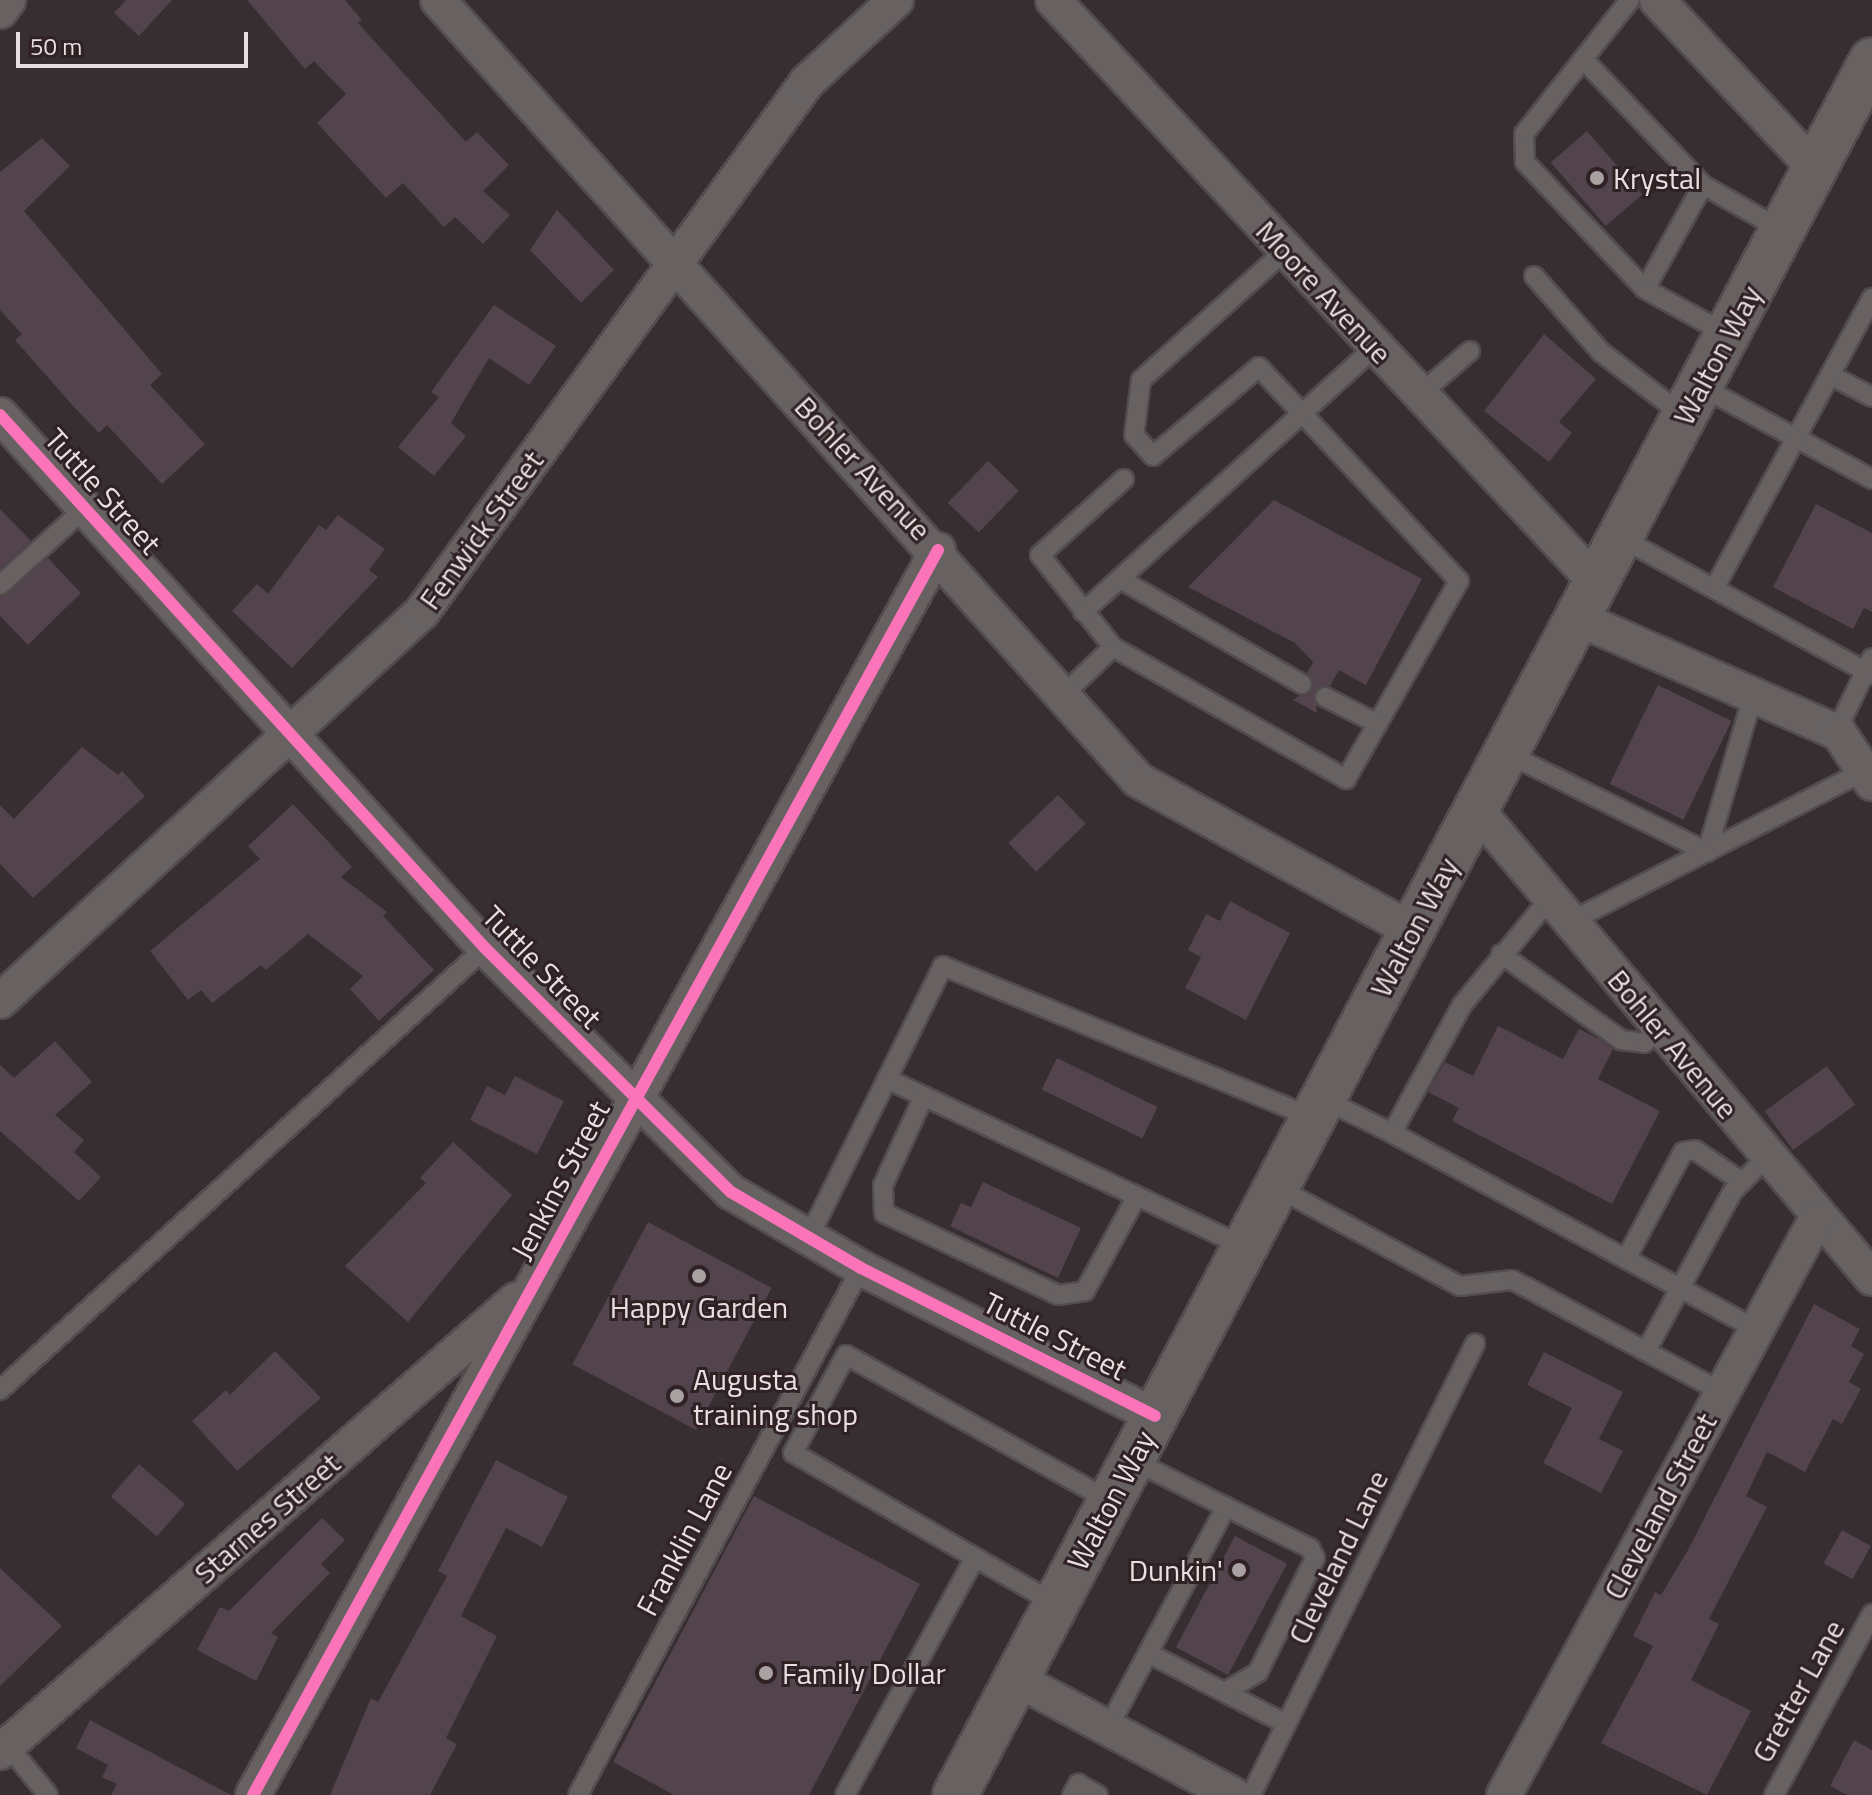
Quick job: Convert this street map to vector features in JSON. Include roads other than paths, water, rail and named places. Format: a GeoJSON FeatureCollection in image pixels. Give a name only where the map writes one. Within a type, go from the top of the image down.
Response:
{"type":"FeatureCollection","features":[{"type":"Feature","properties":{"kind":"main road","name":"Walton Way"},"geometry":{"type":"LineString","coordinates":[[955,1795],[1872,60]]}},
{"type":"Feature","properties":{"kind":"street"},"geometry":{"type":"LineString","coordinates":[[0,11],[8,0]]}},
{"type":"Feature","properties":{"kind":"street","name":"Bohler Avenue"},"geometry":{"type":"LineString","coordinates":[[438,0],[938,550],[1138,780],[1412,930]]}},
{"type":"Feature","properties":{"kind":"street","name":"Fenwick Street"},"geometry":{"type":"LineString","coordinates":[[0,1001],[422,612],[807,82],[896,0]]}},
{"type":"Feature","properties":{"kind":"street","name":"Moore Avenue"},"geometry":{"type":"LineString","coordinates":[[1053,0],[1420,394],[1586,600],[1753,696],[1836,732]]}},
{"type":"Feature","properties":{"kind":"street"},"geometry":{"type":"LineString","coordinates":[[1669,4],[1815,168]]}},
{"type":"Feature","properties":{"kind":"street","name":"Tuttle Street"},"geometry":{"type":"LineString","coordinates":[[0,415],[83,510],[293,733],[485,948],[633,1099],[731,1192],[861,1268],[1155,1416]]}},
{"type":"Feature","properties":{"kind":"street","name":"Jenkins Street"},"geometry":{"type":"LineString","coordinates":[[253,1795],[633,1099],[938,550]]}},
{"type":"Feature","properties":{"kind":"street"},"geometry":{"type":"LineString","coordinates":[[1836,732],[1868,777]]}},
{"type":"Feature","properties":{"kind":"street","name":"Bohler Avenue"},"geometry":{"type":"LineString","coordinates":[[1476,809],[1817,1218],[1872,1278]]}},
{"type":"Feature","properties":{"kind":"street","name":"Cleveland Street"},"geometry":{"type":"LineString","coordinates":[[1504,1795],[1817,1218]]}},
{"type":"Feature","properties":{"kind":"street","name":"Starnes Street"},"geometry":{"type":"LineString","coordinates":[[2,1745],[534,1284]]}},
{"type":"Feature","properties":{"kind":"street"},"geometry":{"type":"LineString","coordinates":[[1016,1679],[1233,1795]]}},
{"type":"Feature","properties":{"kind":"lane"},"geometry":{"type":"LineString","coordinates":[[1630,0],[1524,134],[1525,162],[1645,289],[1727,334]]}},
{"type":"Feature","properties":{"kind":"lane"},"geometry":{"type":"LineString","coordinates":[[1583,59],[1703,185],[1782,230]]}},
{"type":"Feature","properties":{"kind":"lane"},"geometry":{"type":"LineString","coordinates":[[1645,289],[1703,185]]}},
{"type":"Feature","properties":{"kind":"lane"},"geometry":{"type":"LineString","coordinates":[[1124,479],[1040,555],[1113,647],[1346,779],[1459,581],[1306,410],[1259,367],[1153,456],[1134,435],[1141,380],[1285,251]]}},
{"type":"Feature","properties":{"kind":"lane"},"geometry":{"type":"LineString","coordinates":[[1534,276],[1601,352],[1692,401],[1795,438],[1872,479]]}},
{"type":"Feature","properties":{"kind":"lane"},"geometry":{"type":"LineString","coordinates":[[1715,587],[1872,298]]}},
{"type":"Feature","properties":{"kind":"lane"},"geometry":{"type":"LineString","coordinates":[[1083,612],[1376,346]]}},
{"type":"Feature","properties":{"kind":"lane"},"geometry":{"type":"LineString","coordinates":[[1420,394],[1470,351]]}},
{"type":"Feature","properties":{"kind":"lane"},"geometry":{"type":"LineString","coordinates":[[1830,375],[1872,397]]}},
{"type":"Feature","properties":{"kind":"lane"},"geometry":{"type":"LineString","coordinates":[[0,585],[83,510]]}},
{"type":"Feature","properties":{"kind":"lane"},"geometry":{"type":"LineString","coordinates":[[1621,538],[1870,668],[1836,732]]}},
{"type":"Feature","properties":{"kind":"lane"},"geometry":{"type":"LineString","coordinates":[[1120,579],[1302,684]]}},
{"type":"Feature","properties":{"kind":"lane"},"geometry":{"type":"LineString","coordinates":[[1064,694],[1113,647]]}},
{"type":"Feature","properties":{"kind":"lane"},"geometry":{"type":"LineString","coordinates":[[1707,852],[1753,696]]}},
{"type":"Feature","properties":{"kind":"lane"},"geometry":{"type":"LineString","coordinates":[[1325,697],[1378,724]]}},
{"type":"Feature","properties":{"kind":"lane"},"geometry":{"type":"LineString","coordinates":[[1506,753],[1707,852]]}},
{"type":"Feature","properties":{"kind":"lane"},"geometry":{"type":"LineString","coordinates":[[1392,1133],[1462,1005],[1501,954],[1561,909],[1707,852],[1868,777]]}},
{"type":"Feature","properties":{"kind":"lane"},"geometry":{"type":"LineString","coordinates":[[0,1390],[485,948]]}},
{"type":"Feature","properties":{"kind":"lane"},"geometry":{"type":"LineString","coordinates":[[1501,954],[1621,1040],[1644,1043],[1661,1028]]}},
{"type":"Feature","properties":{"kind":"lane"},"geometry":{"type":"LineString","coordinates":[[809,1237],[943,966],[1392,1133],[1756,1329]]}},
{"type":"Feature","properties":{"kind":"lane"},"geometry":{"type":"LineString","coordinates":[[887,1079],[1245,1247]]}},
{"type":"Feature","properties":{"kind":"lane"},"geometry":{"type":"LineString","coordinates":[[924,1096],[883,1185],[884,1213],[1058,1295],[1085,1291],[1137,1196]]}},
{"type":"Feature","properties":{"kind":"lane"},"geometry":{"type":"LineString","coordinates":[[1626,1259],[1683,1152],[1695,1150],[1742,1182]]}},
{"type":"Feature","properties":{"kind":"lane"},"geometry":{"type":"LineString","coordinates":[[1646,1351],[1742,1182],[1767,1157]]}},
{"type":"Feature","properties":{"kind":"lane"},"geometry":{"type":"LineString","coordinates":[[1276,1187],[1460,1286],[1512,1280],[1722,1392]]}},
{"type":"Feature","properties":{"kind":"lane","name":"Franklin Lane"},"geometry":{"type":"LineString","coordinates":[[578,1795],[861,1268]]}},
{"type":"Feature","properties":{"kind":"lane","name":"Cleveland Lane"},"geometry":{"type":"LineString","coordinates":[[1251,1795],[1475,1344]]}},
{"type":"Feature","properties":{"kind":"lane"},"geometry":{"type":"LineString","coordinates":[[1056,1604],[793,1453],[846,1355],[1111,1501]]}},
{"type":"Feature","properties":{"kind":"lane"},"geometry":{"type":"LineString","coordinates":[[1132,1460],[1310,1548],[1315,1558],[1258,1672],[1225,1692]]}},
{"type":"Feature","properties":{"kind":"lane"},"geometry":{"type":"LineString","coordinates":[[1108,1728],[1226,1507]]}},
{"type":"Feature","properties":{"kind":"lane"},"geometry":{"type":"LineString","coordinates":[[848,1794],[974,1559]]}},
{"type":"Feature","properties":{"kind":"lane","name":"Gretter Lane"},"geometry":{"type":"LineString","coordinates":[[1774,1795],[1872,1614]]}},
{"type":"Feature","properties":{"kind":"lane"},"geometry":{"type":"LineString","coordinates":[[1148,1653],[1286,1724]]}},
{"type":"Feature","properties":{"kind":"lane"},"geometry":{"type":"LineString","coordinates":[[2,1745],[48,1795]]}},
{"type":"Feature","properties":{"kind":"lane"},"geometry":{"type":"LineString","coordinates":[[1072,1795],[1078,1784],[1098,1795]]}},
{"type":"Feature","properties":{"kind":"place","name":"Krystal"},"geometry":{"type":"Point","coordinates":[1597,178]}},
{"type":"Feature","properties":{"kind":"place","name":"Happy Garden"},"geometry":{"type":"Point","coordinates":[699,1276]}},
{"type":"Feature","properties":{"kind":"place","name":"Augusta training shop"},"geometry":{"type":"Point","coordinates":[677,1396]}},
{"type":"Feature","properties":{"kind":"place","name":"Dunkin'"},"geometry":{"type":"Point","coordinates":[1239,1570]}},
{"type":"Feature","properties":{"kind":"place","name":"Family Dollar"},"geometry":{"type":"Point","coordinates":[766,1673]}}]}
